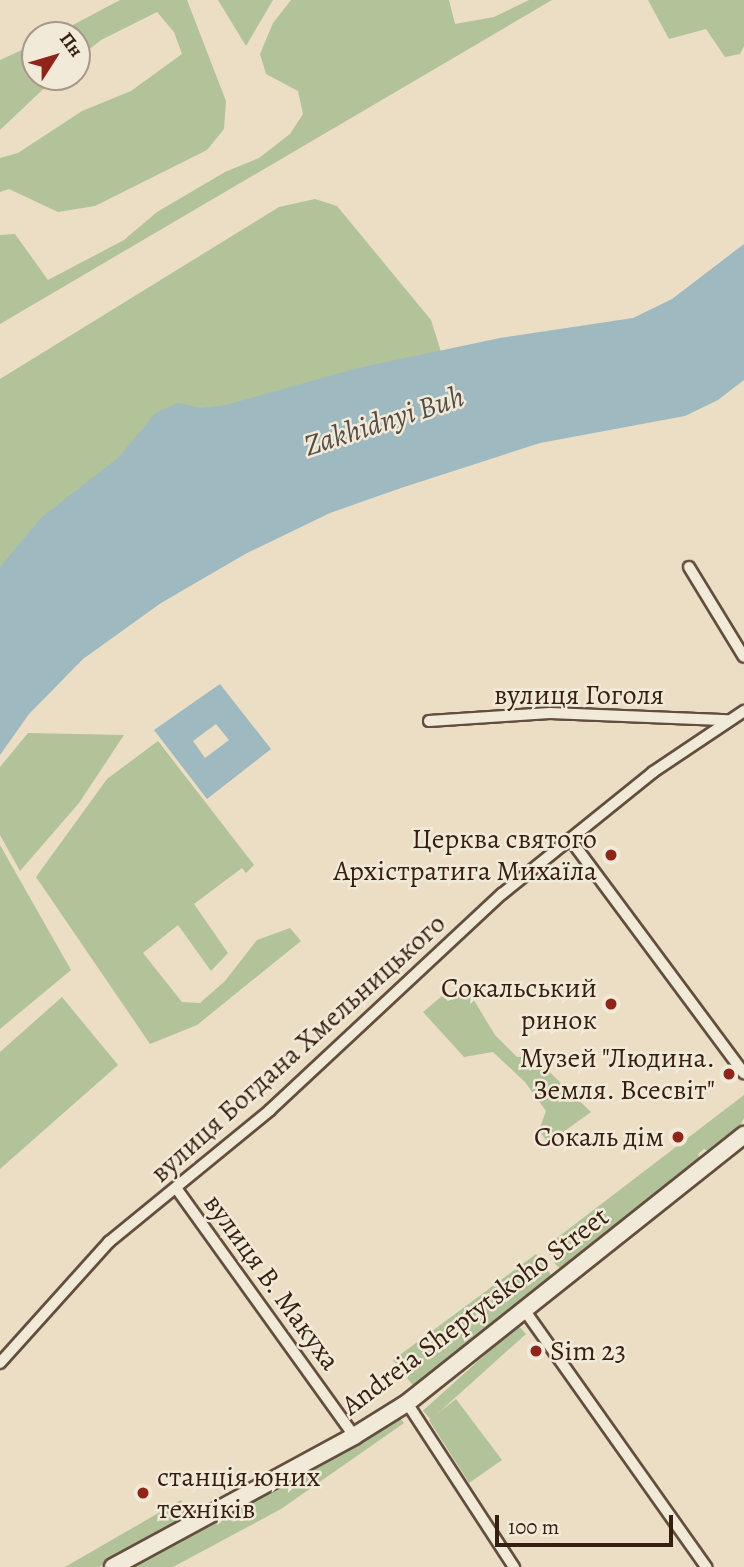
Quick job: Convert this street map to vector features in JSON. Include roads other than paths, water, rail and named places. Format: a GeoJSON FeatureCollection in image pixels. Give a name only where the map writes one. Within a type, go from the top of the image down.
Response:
{"type":"FeatureCollection","features":[{"type":"Feature","properties":{"kind":"street"},"geometry":{"type":"LineString","coordinates":[[689,567],[744,657]]}},
{"type":"Feature","properties":{"kind":"street","name":"вулиця Богдана Хмельницького"},"geometry":{"type":"LineString","coordinates":[[0,1363],[109,1242],[270,1110],[502,894],[653,772],[744,710]]}},
{"type":"Feature","properties":{"kind":"street","name":"вулиця Гоголя"},"geometry":{"type":"LineString","coordinates":[[429,721],[550,713],[728,720]]}},
{"type":"Feature","properties":{"kind":"street"},"geometry":{"type":"LineString","coordinates":[[570,839],[744,1073]]}},
{"type":"Feature","properties":{"kind":"street","name":"Andreia Sheptytskoho Street"},"geometry":{"type":"LineString","coordinates":[[113,1567],[354,1436],[407,1402],[744,1135]]}},
{"type":"Feature","properties":{"kind":"street","name":"вулиця В. Макуха"},"geometry":{"type":"LineString","coordinates":[[176,1188],[354,1436]]}},
{"type":"Feature","properties":{"kind":"street"},"geometry":{"type":"LineString","coordinates":[[525,1311],[706,1567]]}},
{"type":"Feature","properties":{"kind":"street"},"geometry":{"type":"LineString","coordinates":[[407,1402],[514,1567]]}},
{"type":"Feature","properties":{"kind":"water","name":"Zakhidnyi Buh"},"geometry":{"type":"Polygon","coordinates":[[[744,244],[744,380],[718,400],[685,416],[540,443],[401,488],[330,513],[247,553],[161,603],[83,659],[29,714],[0,755],[0,567],[42,517],[118,458],[156,413],[178,403],[201,408],[226,405],[358,368],[500,338],[633,318],[672,299],[744,244]]]}},
{"type":"Feature","properties":{"kind":"water"},"geometry":{"type":"Polygon","coordinates":[[[220,684],[271,749],[207,799],[154,730],[220,684]],[[216,724],[193,741],[205,758],[229,740],[216,724]]]}},
{"type":"Feature","properties":{"kind":"place","name":"Церква святого Архістратига Михаїла"},"geometry":{"type":"Point","coordinates":[611,855]}},
{"type":"Feature","properties":{"kind":"place","name":"Сокальський ринок"},"geometry":{"type":"Point","coordinates":[611,1004]}},
{"type":"Feature","properties":{"kind":"place","name":"Музей \"Людина. Земля. Всесвіт\""},"geometry":{"type":"Point","coordinates":[729,1074]}},
{"type":"Feature","properties":{"kind":"place","name":"Сокаль дім"},"geometry":{"type":"Point","coordinates":[678,1137]}},
{"type":"Feature","properties":{"kind":"place","name":"Sim 23"},"geometry":{"type":"Point","coordinates":[536,1351]}},
{"type":"Feature","properties":{"kind":"place","name":"станція юних техніків"},"geometry":{"type":"Point","coordinates":[143,1493]}}]}
